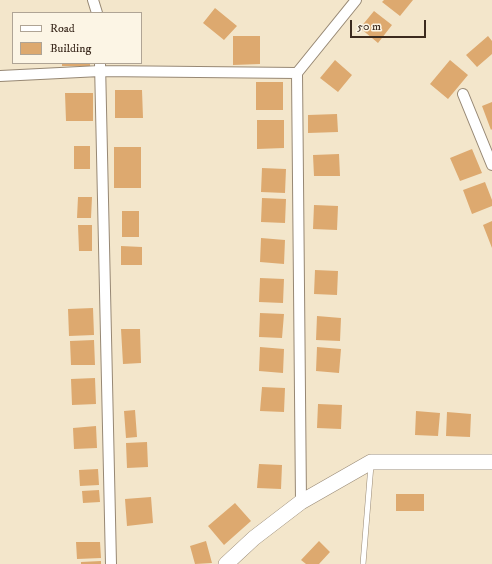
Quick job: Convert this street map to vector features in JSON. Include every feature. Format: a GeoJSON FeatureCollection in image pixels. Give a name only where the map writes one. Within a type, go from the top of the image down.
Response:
{"type":"FeatureCollection","features":[{"type":"Feature","properties":{"kind":"street"},"geometry":{"type":"LineString","coordinates":[[92,0],[98,12]]}},
{"type":"Feature","properties":{"kind":"street"},"geometry":{"type":"LineString","coordinates":[[301,502],[297,73],[356,0]]}},
{"type":"Feature","properties":{"kind":"street"},"geometry":{"type":"LineString","coordinates":[[0,76],[100,67],[297,73]]}},
{"type":"Feature","properties":{"kind":"street"},"geometry":{"type":"LineString","coordinates":[[100,67],[111,564]]}},
{"type":"Feature","properties":{"kind":"street"},"geometry":{"type":"LineString","coordinates":[[463,94],[492,165]]}},
{"type":"Feature","properties":{"kind":"street"},"geometry":{"type":"LineString","coordinates":[[226,564],[254,538],[301,502],[371,462],[492,462]]}},
{"type":"Feature","properties":{"kind":"lane"},"geometry":{"type":"LineString","coordinates":[[363,564],[371,462]]}},
{"type":"Feature","properties":{"kind":"building"},"geometry":{"type":"Polygon","coordinates":[[[384,0],[413,0],[400,16],[382,2],[384,0]]]}},
{"type":"Feature","properties":{"kind":"building"},"geometry":{"type":"Polygon","coordinates":[[[215,8],[237,26],[224,40],[203,23],[215,8]]]}},
{"type":"Feature","properties":{"kind":"building"},"geometry":{"type":"Polygon","coordinates":[[[374,11],[392,25],[378,43],[360,28],[374,11]]]}},
{"type":"Feature","properties":{"kind":"building"},"geometry":{"type":"Polygon","coordinates":[[[233,36],[260,36],[260,64],[233,65],[233,36]]]}},
{"type":"Feature","properties":{"kind":"building"},"geometry":{"type":"Polygon","coordinates":[[[488,36],[492,41],[492,54],[477,67],[466,55],[488,36]]]}},
{"type":"Feature","properties":{"kind":"building"},"geometry":{"type":"Polygon","coordinates":[[[335,60],[352,75],[338,92],[320,78],[335,60]]]}},
{"type":"Feature","properties":{"kind":"building"},"geometry":{"type":"Polygon","coordinates":[[[450,60],[468,75],[448,99],[430,84],[450,60]]]}},
{"type":"Feature","properties":{"kind":"building"},"geometry":{"type":"Polygon","coordinates":[[[62,64],[90,64],[90,66],[62,66],[62,64]]]}},
{"type":"Feature","properties":{"kind":"building"},"geometry":{"type":"Polygon","coordinates":[[[256,82],[283,82],[283,110],[256,110],[256,82]]]}},
{"type":"Feature","properties":{"kind":"building"},"geometry":{"type":"Polygon","coordinates":[[[115,90],[142,90],[143,118],[115,118],[115,90]]]}},
{"type":"Feature","properties":{"kind":"building"},"geometry":{"type":"Polygon","coordinates":[[[65,93],[93,93],[93,121],[66,121],[65,93]]]}},
{"type":"Feature","properties":{"kind":"building"},"geometry":{"type":"Polygon","coordinates":[[[492,102],[492,129],[491,130],[482,106],[492,102]]]}},
{"type":"Feature","properties":{"kind":"building"},"geometry":{"type":"Polygon","coordinates":[[[337,114],[338,132],[308,133],[308,115],[337,114]]]}},
{"type":"Feature","properties":{"kind":"building"},"geometry":{"type":"Polygon","coordinates":[[[257,120],[284,120],[284,148],[257,149],[257,120]]]}},
{"type":"Feature","properties":{"kind":"building"},"geometry":{"type":"Polygon","coordinates":[[[74,146],[90,146],[90,169],[74,169],[74,146]]]}},
{"type":"Feature","properties":{"kind":"building"},"geometry":{"type":"Polygon","coordinates":[[[114,147],[141,147],[141,188],[114,188],[114,147]]]}},
{"type":"Feature","properties":{"kind":"building"},"geometry":{"type":"Polygon","coordinates":[[[472,149],[482,173],[460,181],[450,158],[472,149]]]}},
{"type":"Feature","properties":{"kind":"building"},"geometry":{"type":"Polygon","coordinates":[[[339,154],[340,176],[314,176],[313,155],[339,154]]]}},
{"type":"Feature","properties":{"kind":"building"},"geometry":{"type":"Polygon","coordinates":[[[262,168],[286,169],[285,193],[261,192],[262,168]]]}},
{"type":"Feature","properties":{"kind":"building"},"geometry":{"type":"Polygon","coordinates":[[[485,182],[492,200],[492,206],[472,214],[463,190],[485,182]]]}},
{"type":"Feature","properties":{"kind":"building"},"geometry":{"type":"Polygon","coordinates":[[[78,197],[92,197],[91,218],[77,218],[78,197]]]}},
{"type":"Feature","properties":{"kind":"building"},"geometry":{"type":"Polygon","coordinates":[[[262,198],[286,199],[285,223],[261,222],[262,198]]]}},
{"type":"Feature","properties":{"kind":"building"},"geometry":{"type":"Polygon","coordinates":[[[314,205],[338,206],[337,230],[313,229],[314,205]]]}},
{"type":"Feature","properties":{"kind":"building"},"geometry":{"type":"Polygon","coordinates":[[[122,211],[139,211],[139,237],[122,237],[122,211]]]}},
{"type":"Feature","properties":{"kind":"building"},"geometry":{"type":"Polygon","coordinates":[[[492,221],[492,248],[483,225],[492,221]]]}},
{"type":"Feature","properties":{"kind":"building"},"geometry":{"type":"Polygon","coordinates":[[[78,225],[92,225],[92,251],[79,251],[78,225]]]}},
{"type":"Feature","properties":{"kind":"building"},"geometry":{"type":"Polygon","coordinates":[[[261,238],[285,240],[284,264],[260,262],[261,238]]]}},
{"type":"Feature","properties":{"kind":"building"},"geometry":{"type":"Polygon","coordinates":[[[121,246],[142,247],[142,265],[121,265],[121,246]]]}},
{"type":"Feature","properties":{"kind":"building"},"geometry":{"type":"Polygon","coordinates":[[[315,270],[338,271],[337,295],[314,294],[315,270]]]}},
{"type":"Feature","properties":{"kind":"building"},"geometry":{"type":"Polygon","coordinates":[[[260,278],[284,279],[283,303],[259,302],[260,278]]]}},
{"type":"Feature","properties":{"kind":"building"},"geometry":{"type":"Polygon","coordinates":[[[93,308],[94,335],[69,336],[68,309],[93,308]]]}},
{"type":"Feature","properties":{"kind":"building"},"geometry":{"type":"Polygon","coordinates":[[[260,313],[284,314],[282,338],[259,337],[260,313]]]}},
{"type":"Feature","properties":{"kind":"building"},"geometry":{"type":"Polygon","coordinates":[[[317,316],[341,318],[340,341],[316,340],[317,316]]]}},
{"type":"Feature","properties":{"kind":"building"},"geometry":{"type":"Polygon","coordinates":[[[121,329],[140,329],[141,363],[123,364],[121,329]]]}},
{"type":"Feature","properties":{"kind":"building"},"geometry":{"type":"Polygon","coordinates":[[[94,340],[95,365],[71,365],[70,341],[94,340]]]}},
{"type":"Feature","properties":{"kind":"building"},"geometry":{"type":"Polygon","coordinates":[[[260,347],[284,349],[283,373],[259,371],[260,347]]]}},
{"type":"Feature","properties":{"kind":"building"},"geometry":{"type":"Polygon","coordinates":[[[317,347],[341,349],[339,373],[316,371],[317,347]]]}},
{"type":"Feature","properties":{"kind":"building"},"geometry":{"type":"Polygon","coordinates":[[[95,378],[96,404],[72,405],[71,379],[95,378]]]}},
{"type":"Feature","properties":{"kind":"building"},"geometry":{"type":"Polygon","coordinates":[[[262,387],[285,388],[284,412],[260,411],[262,387]]]}},
{"type":"Feature","properties":{"kind":"building"},"geometry":{"type":"Polygon","coordinates":[[[318,404],[342,405],[341,429],[317,428],[318,404]]]}},
{"type":"Feature","properties":{"kind":"building"},"geometry":{"type":"Polygon","coordinates":[[[135,410],[137,437],[126,438],[124,411],[135,410]]]}},
{"type":"Feature","properties":{"kind":"building"},"geometry":{"type":"Polygon","coordinates":[[[416,411],[440,413],[438,436],[415,435],[416,411]]]}},
{"type":"Feature","properties":{"kind":"building"},"geometry":{"type":"Polygon","coordinates":[[[447,412],[471,414],[470,437],[446,436],[447,412]]]}},
{"type":"Feature","properties":{"kind":"building"},"geometry":{"type":"Polygon","coordinates":[[[96,426],[97,448],[74,449],[73,428],[96,426]]]}},
{"type":"Feature","properties":{"kind":"building"},"geometry":{"type":"Polygon","coordinates":[[[147,442],[148,467],[127,468],[126,443],[147,442]]]}},
{"type":"Feature","properties":{"kind":"building"},"geometry":{"type":"Polygon","coordinates":[[[259,464],[282,465],[281,489],[257,488],[259,464]]]}},
{"type":"Feature","properties":{"kind":"building"},"geometry":{"type":"Polygon","coordinates":[[[98,469],[99,485],[80,486],[79,470],[98,469]]]}},
{"type":"Feature","properties":{"kind":"building"},"geometry":{"type":"Polygon","coordinates":[[[99,490],[100,502],[83,503],[82,491],[99,490]]]}},
{"type":"Feature","properties":{"kind":"building"},"geometry":{"type":"Polygon","coordinates":[[[396,494],[424,494],[424,511],[396,511],[396,494]]]}},
{"type":"Feature","properties":{"kind":"building"},"geometry":{"type":"Polygon","coordinates":[[[151,497],[153,523],[127,526],[125,499],[151,497]]]}},
{"type":"Feature","properties":{"kind":"building"},"geometry":{"type":"Polygon","coordinates":[[[235,503],[251,521],[224,545],[208,526],[235,503]]]}},
{"type":"Feature","properties":{"kind":"building"},"geometry":{"type":"Polygon","coordinates":[[[206,541],[212,563],[195,564],[190,546],[206,541]]]}},
{"type":"Feature","properties":{"kind":"building"},"geometry":{"type":"Polygon","coordinates":[[[319,541],[330,552],[319,564],[306,564],[301,560],[319,541]]]}},
{"type":"Feature","properties":{"kind":"building"},"geometry":{"type":"Polygon","coordinates":[[[76,542],[100,542],[101,558],[77,559],[76,542]]]}},
{"type":"Feature","properties":{"kind":"building"},"geometry":{"type":"Polygon","coordinates":[[[101,561],[101,564],[81,564],[81,562],[101,561]]]}}]}
